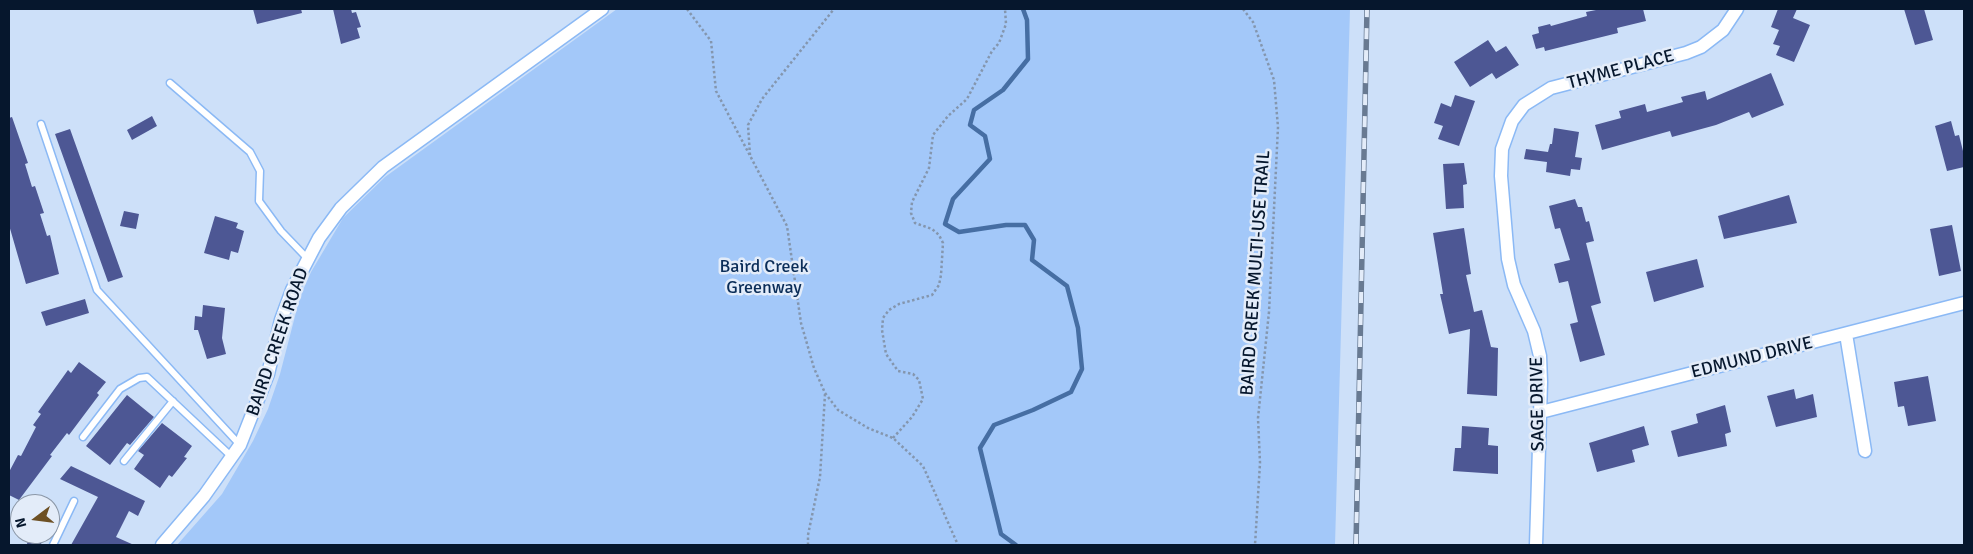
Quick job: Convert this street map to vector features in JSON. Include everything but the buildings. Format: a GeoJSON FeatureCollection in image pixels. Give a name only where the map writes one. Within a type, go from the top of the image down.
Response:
{"type":"FeatureCollection","features":[{"type":"Feature","properties":{"kind":"street","name":"BAIRD CREEK ROAD"},"geometry":{"type":"LineString","coordinates":[[162,545],[204,496],[240,445],[268,374],[281,320],[292,290],[307,258],[341,208],[383,167],[602,9]]}},
{"type":"Feature","properties":{"kind":"street","name":"THYME PLACE"},"geometry":{"type":"LineString","coordinates":[[1512,121],[1524,105],[1551,88],[1686,53],[1714,39],[1734,14]]}},
{"type":"Feature","properties":{"kind":"street","name":"SAGE DRIVE"},"geometry":{"type":"LineString","coordinates":[[1512,121],[1502,149],[1501,176],[1508,259],[1514,284],[1534,331],[1540,356],[1541,412],[1536,545]]}},
{"type":"Feature","properties":{"kind":"street","name":"EDMUND DRIVE"},"geometry":{"type":"LineString","coordinates":[[1541,412],[1964,303]]}},
{"type":"Feature","properties":{"kind":"street"},"geometry":{"type":"LineString","coordinates":[[1846,334],[1866,451]]}},
{"type":"Feature","properties":{"kind":"lane"},"geometry":{"type":"LineString","coordinates":[[170,83],[250,152],[260,171],[259,201],[281,231],[307,258]]}},
{"type":"Feature","properties":{"kind":"lane"},"geometry":{"type":"LineString","coordinates":[[41,124],[97,290],[240,445]]}},
{"type":"Feature","properties":{"kind":"lane"},"geometry":{"type":"LineString","coordinates":[[83,437],[120,390],[139,378],[147,377],[232,457]]}},
{"type":"Feature","properties":{"kind":"lane"},"geometry":{"type":"LineString","coordinates":[[124,461],[172,401]]}},
{"type":"Feature","properties":{"kind":"lane"},"geometry":{"type":"LineString","coordinates":[[53,545],[74,501]]}},
{"type":"Feature","properties":{"kind":"path"},"geometry":{"type":"LineString","coordinates":[[687,9],[712,41],[716,91],[787,226],[801,323],[814,368],[825,393],[838,410],[868,428],[893,438],[923,466],[958,545]]}},
{"type":"Feature","properties":{"kind":"path"},"geometry":{"type":"LineString","coordinates":[[750,157],[748,125],[762,99],[834,9]]}},
{"type":"Feature","properties":{"kind":"path"},"geometry":{"type":"LineString","coordinates":[[893,438],[912,417],[923,399],[919,380],[913,374],[898,372],[886,354],[882,330],[883,318],[889,310],[899,304],[932,295],[939,286],[941,275],[943,243],[939,235],[932,229],[915,223],[911,213],[912,202],[929,168],[933,135],[948,116],[967,99],[992,51],[1004,34],[1007,14],[1005,9]]}},
{"type":"Feature","properties":{"kind":"path","name":"BAIRD CREEK MULTI-USE TRAIL"},"geometry":{"type":"LineString","coordinates":[[1243,9],[1253,22],[1274,80],[1278,127],[1270,312],[1258,418],[1260,464],[1255,545]]}},
{"type":"Feature","properties":{"kind":"path"},"geometry":{"type":"LineString","coordinates":[[808,545],[808,536],[820,477],[825,393]]}},
{"type":"Feature","properties":{"kind":"green space","name":"Baird Creek Greenway"},"geometry":{"type":"Polygon","coordinates":[[[617,9],[1350,9],[1335,545],[177,545],[222,494],[253,441],[268,409],[280,374],[300,297],[311,272],[343,218],[385,177],[617,9]]]}},
{"type":"Feature","properties":{"kind":"waterway"},"geometry":{"type":"LineString","coordinates":[[1016,545],[1001,534],[980,448],[994,425],[1033,410],[1071,392],[1082,369],[1078,328],[1067,286],[1032,260],[1034,240],[1025,225],[1006,225],[959,232],[945,224],[953,199],[990,159],[985,136],[970,125],[974,110],[1003,90],[1028,59],[1027,20],[1023,9]]}},
{"type":"Feature","properties":{"kind":"railway"},"geometry":{"type":"LineString","coordinates":[[1356,545],[1367,9]]}}]}
